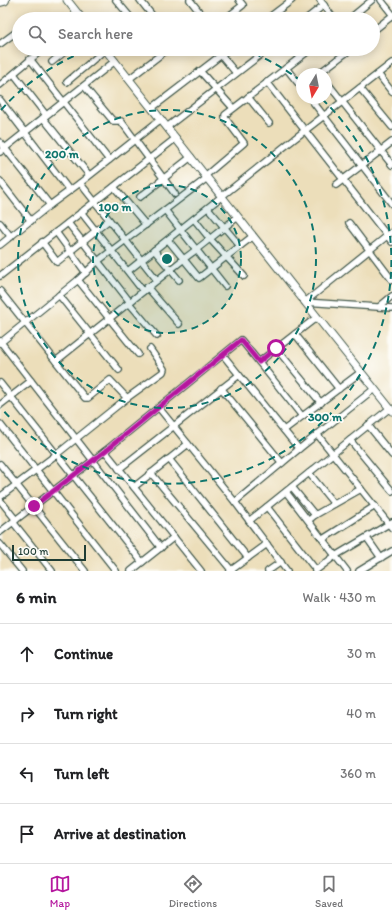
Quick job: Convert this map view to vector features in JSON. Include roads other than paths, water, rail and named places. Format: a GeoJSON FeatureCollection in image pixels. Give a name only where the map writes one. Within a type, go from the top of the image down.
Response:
{"type":"FeatureCollection","features":[{"type":"Feature","properties":{"kind":"highway"},"geometry":{"type":"LineString","coordinates":[[0,1],[4,0]]}},
{"type":"Feature","properties":{"kind":"street"},"geometry":{"type":"LineString","coordinates":[[67,0],[76,12]]}},
{"type":"Feature","properties":{"kind":"street"},"geometry":{"type":"LineString","coordinates":[[116,0],[126,12]]}},
{"type":"Feature","properties":{"kind":"street"},"geometry":{"type":"LineString","coordinates":[[140,0],[149,12]]}},
{"type":"Feature","properties":{"kind":"street"},"geometry":{"type":"LineString","coordinates":[[190,0],[199,12]]}},
{"type":"Feature","properties":{"kind":"street"},"geometry":{"type":"LineString","coordinates":[[233,12],[243,4],[240,0]]}},
{"type":"Feature","properties":{"kind":"street"},"geometry":{"type":"LineString","coordinates":[[276,12],[292,0]]}},
{"type":"Feature","properties":{"kind":"street"},"geometry":{"type":"LineString","coordinates":[[320,0],[329,12]]}},
{"type":"Feature","properties":{"kind":"street"},"geometry":{"type":"LineString","coordinates":[[357,12],[372,0]]}},
{"type":"Feature","properties":{"kind":"street"},"geometry":{"type":"LineString","coordinates":[[380,25],[392,15],[381,0]]}},
{"type":"Feature","properties":{"kind":"street"},"geometry":{"type":"LineString","coordinates":[[315,12],[324,5]]}},
{"type":"Feature","properties":{"kind":"street"},"geometry":{"type":"LineString","coordinates":[[0,44],[12,35]]}},
{"type":"Feature","properties":{"kind":"street"},"geometry":{"type":"LineString","coordinates":[[1,82],[14,74],[34,56]]}},
{"type":"Feature","properties":{"kind":"street"},"geometry":{"type":"LineString","coordinates":[[52,62],[59,56]]}},
{"type":"Feature","properties":{"kind":"street"},"geometry":{"type":"LineString","coordinates":[[67,82],[98,56]]}},
{"type":"Feature","properties":{"kind":"street"},"geometry":{"type":"LineString","coordinates":[[111,56],[391,409],[368,425],[292,488],[249,521]]}},
{"type":"Feature","properties":{"kind":"street"},"geometry":{"type":"LineString","coordinates":[[130,79],[159,56]]}},
{"type":"Feature","properties":{"kind":"street"},"geometry":{"type":"LineString","coordinates":[[152,108],[220,56]]}},
{"type":"Feature","properties":{"kind":"street"},"geometry":{"type":"LineString","coordinates":[[222,56],[236,73]]}},
{"type":"Feature","properties":{"kind":"street"},"geometry":{"type":"LineString","coordinates":[[167,127],[259,56]]}},
{"type":"Feature","properties":{"kind":"street"},"geometry":{"type":"LineString","coordinates":[[161,548],[0,342],[206,177],[244,143],[225,118],[225,115],[302,56]]}},
{"type":"Feature","properties":{"kind":"street"},"geometry":{"type":"LineString","coordinates":[[326,68],[342,56]]}},
{"type":"Feature","properties":{"kind":"street"},"geometry":{"type":"LineString","coordinates":[[30,59],[109,160]]}},
{"type":"Feature","properties":{"kind":"street"},"geometry":{"type":"LineString","coordinates":[[2,150],[115,61]]}},
{"type":"Feature","properties":{"kind":"street"},"geometry":{"type":"LineString","coordinates":[[128,271],[305,130],[392,63]]}},
{"type":"Feature","properties":{"kind":"street"},"geometry":{"type":"LineString","coordinates":[[286,68],[296,80]]}},
{"type":"Feature","properties":{"kind":"street"},"geometry":{"type":"LineString","coordinates":[[200,71],[233,108]]}},
{"type":"Feature","properties":{"kind":"street"},"geometry":{"type":"LineString","coordinates":[[14,74],[89,175]]}},
{"type":"Feature","properties":{"kind":"street"},"geometry":{"type":"LineString","coordinates":[[378,74],[392,92]]}},
{"type":"Feature","properties":{"kind":"street"},"geometry":{"type":"LineString","coordinates":[[268,82],[343,180],[390,234],[392,242]]}},
{"type":"Feature","properties":{"kind":"street"},"geometry":{"type":"LineString","coordinates":[[84,86],[113,121],[120,121],[175,194]]}},
{"type":"Feature","properties":{"kind":"street"},"geometry":{"type":"LineString","coordinates":[[360,88],[392,127]]}},
{"type":"Feature","properties":{"kind":"street"},"geometry":{"type":"LineString","coordinates":[[332,89],[392,166]]}},
{"type":"Feature","properties":{"kind":"street"},"geometry":{"type":"LineString","coordinates":[[248,97],[269,123]]}},
{"type":"Feature","properties":{"kind":"street"},"geometry":{"type":"LineString","coordinates":[[0,100],[69,190]]}},
{"type":"Feature","properties":{"kind":"street"},"geometry":{"type":"LineString","coordinates":[[314,104],[392,204]]}},
{"type":"Feature","properties":{"kind":"street"},"geometry":{"type":"LineString","coordinates":[[0,245],[161,119]]}},
{"type":"Feature","properties":{"kind":"street"},"geometry":{"type":"LineString","coordinates":[[0,276],[176,138]]}},
{"type":"Feature","properties":{"kind":"street"},"geometry":{"type":"LineString","coordinates":[[0,142],[2,150],[50,205]]}},
{"type":"Feature","properties":{"kind":"street"},"geometry":{"type":"LineString","coordinates":[[336,185],[392,142]]}},
{"type":"Feature","properties":{"kind":"street"},"geometry":{"type":"LineString","coordinates":[[140,197],[191,157]]}},
{"type":"Feature","properties":{"kind":"street"},"geometry":{"type":"LineString","coordinates":[[0,181],[31,220]]}},
{"type":"Feature","properties":{"kind":"street"},"geometry":{"type":"LineString","coordinates":[[80,183],[157,280]]}},
{"type":"Feature","properties":{"kind":"street"},"geometry":{"type":"LineString","coordinates":[[114,187],[146,225]]}},
{"type":"Feature","properties":{"kind":"street"},"geometry":{"type":"LineString","coordinates":[[208,208],[240,246]]}},
{"type":"Feature","properties":{"kind":"street"},"geometry":{"type":"LineString","coordinates":[[165,210],[225,286]]}},
{"type":"Feature","properties":{"kind":"street"},"geometry":{"type":"LineString","coordinates":[[81,212],[128,271],[179,324]]}},
{"type":"Feature","properties":{"kind":"street"},"geometry":{"type":"LineString","coordinates":[[56,361],[145,289],[238,217]]}},
{"type":"Feature","properties":{"kind":"street"},"geometry":{"type":"LineString","coordinates":[[194,219],[244,276]]}},
{"type":"Feature","properties":{"kind":"street"},"geometry":{"type":"LineString","coordinates":[[42,242],[57,262],[109,220]]}},
{"type":"Feature","properties":{"kind":"street"},"geometry":{"type":"LineString","coordinates":[[0,223],[11,237]]}},
{"type":"Feature","properties":{"kind":"street"},"geometry":{"type":"LineString","coordinates":[[68,223],[157,336]]}},
{"type":"Feature","properties":{"kind":"street"},"geometry":{"type":"LineString","coordinates":[[349,223],[392,280]]}},
{"type":"Feature","properties":{"kind":"street"},"geometry":{"type":"LineString","coordinates":[[56,232],[86,273]]}},
{"type":"Feature","properties":{"kind":"street"},"geometry":{"type":"LineString","coordinates":[[305,302],[390,234]]}},
{"type":"Feature","properties":{"kind":"street"},"geometry":{"type":"LineString","coordinates":[[168,240],[199,278],[253,236]]}},
{"type":"Feature","properties":{"kind":"street"},"geometry":{"type":"LineString","coordinates":[[154,250],[179,280]]}},
{"type":"Feature","properties":{"kind":"street"},"geometry":{"type":"LineString","coordinates":[[78,280],[138,354]]}},
{"type":"Feature","properties":{"kind":"street"},"geometry":{"type":"LineString","coordinates":[[0,291],[85,398],[88,398],[110,380],[127,398]]}},
{"type":"Feature","properties":{"kind":"street"},"geometry":{"type":"LineString","coordinates":[[59,295],[119,370]]}},
{"type":"Feature","properties":{"kind":"street"},"geometry":{"type":"LineString","coordinates":[[380,306],[392,296]]}},
{"type":"Feature","properties":{"kind":"street"},"geometry":{"type":"LineString","coordinates":[[305,302],[392,308]]}},
{"type":"Feature","properties":{"kind":"street"},"geometry":{"type":"LineString","coordinates":[[259,362],[317,317]]}},
{"type":"Feature","properties":{"kind":"street"},"geometry":{"type":"LineString","coordinates":[[294,334],[339,389]]}},
{"type":"Feature","properties":{"kind":"street"},"geometry":{"type":"LineString","coordinates":[[0,532],[105,451],[241,340],[302,416]]}},
{"type":"Feature","properties":{"kind":"street"},"geometry":{"type":"LineString","coordinates":[[276,348],[321,403]]}},
{"type":"Feature","properties":{"kind":"street"},"geometry":{"type":"LineString","coordinates":[[0,497],[127,398],[163,372],[164,369],[150,349]]}},
{"type":"Feature","properties":{"kind":"street"},"geometry":{"type":"LineString","coordinates":[[223,355],[299,449]]}},
{"type":"Feature","properties":{"kind":"street"},"geometry":{"type":"LineString","coordinates":[[284,430],[361,372]]}},
{"type":"Feature","properties":{"kind":"street"},"geometry":{"type":"LineString","coordinates":[[119,469],[239,375]]}},
{"type":"Feature","properties":{"kind":"street"},"geometry":{"type":"LineString","coordinates":[[0,405],[31,381]]}},
{"type":"Feature","properties":{"kind":"street"},"geometry":{"type":"LineString","coordinates":[[0,383],[142,562]]}},
{"type":"Feature","properties":{"kind":"street"},"geometry":{"type":"LineString","coordinates":[[221,388],[282,463]]}},
{"type":"Feature","properties":{"kind":"street"},"geometry":{"type":"LineString","coordinates":[[235,502],[374,389]]}},
{"type":"Feature","properties":{"kind":"street"},"geometry":{"type":"LineString","coordinates":[[158,408],[235,502],[287,571]]}},
{"type":"Feature","properties":{"kind":"street"},"geometry":{"type":"LineString","coordinates":[[0,424],[116,571]]}},
{"type":"Feature","properties":{"kind":"street"},"geometry":{"type":"LineString","coordinates":[[368,425],[392,455]]}},
{"type":"Feature","properties":{"kind":"street"},"geometry":{"type":"LineString","coordinates":[[267,507],[315,570],[335,556],[391,524],[317,434]]}},
{"type":"Feature","properties":{"kind":"street"},"geometry":{"type":"LineString","coordinates":[[350,440],[392,491]]}},
{"type":"Feature","properties":{"kind":"street"},"geometry":{"type":"LineString","coordinates":[[134,487],[188,444]]}},
{"type":"Feature","properties":{"kind":"street"},"geometry":{"type":"LineString","coordinates":[[105,451],[201,571]]}},
{"type":"Feature","properties":{"kind":"street"},"geometry":{"type":"LineString","coordinates":[[169,459],[248,558]]}},
{"type":"Feature","properties":{"kind":"street"},"geometry":{"type":"LineString","coordinates":[[0,464],[85,571]]}},
{"type":"Feature","properties":{"kind":"street"},"geometry":{"type":"LineString","coordinates":[[151,473],[231,571],[267,544]]}},
{"type":"Feature","properties":{"kind":"street"},"geometry":{"type":"LineString","coordinates":[[309,474],[334,504]]}},
{"type":"Feature","properties":{"kind":"street"},"geometry":{"type":"LineString","coordinates":[[292,488],[315,515]]}},
{"type":"Feature","properties":{"kind":"street"},"geometry":{"type":"LineString","coordinates":[[309,520],[315,515],[361,489]]}},
{"type":"Feature","properties":{"kind":"street"},"geometry":{"type":"LineString","coordinates":[[286,492],[347,571]]}},
{"type":"Feature","properties":{"kind":"street"},"geometry":{"type":"LineString","coordinates":[[0,500],[52,571]]}},
{"type":"Feature","properties":{"kind":"street"},"geometry":{"type":"LineString","coordinates":[[323,539],[375,506]]}},
{"type":"Feature","properties":{"kind":"street"},"geometry":{"type":"LineString","coordinates":[[131,571],[174,538]]}},
{"type":"Feature","properties":{"kind":"street"},"geometry":{"type":"LineString","coordinates":[[367,538],[381,558]]}},
{"type":"Feature","properties":{"kind":"street"},"geometry":{"type":"LineString","coordinates":[[0,544],[22,571]]}},
{"type":"Feature","properties":{"kind":"street"},"geometry":{"type":"LineString","coordinates":[[359,571],[392,551]]}},
{"type":"Feature","properties":{"kind":"street"},"geometry":{"type":"LineString","coordinates":[[268,571],[281,562]]}}]}
